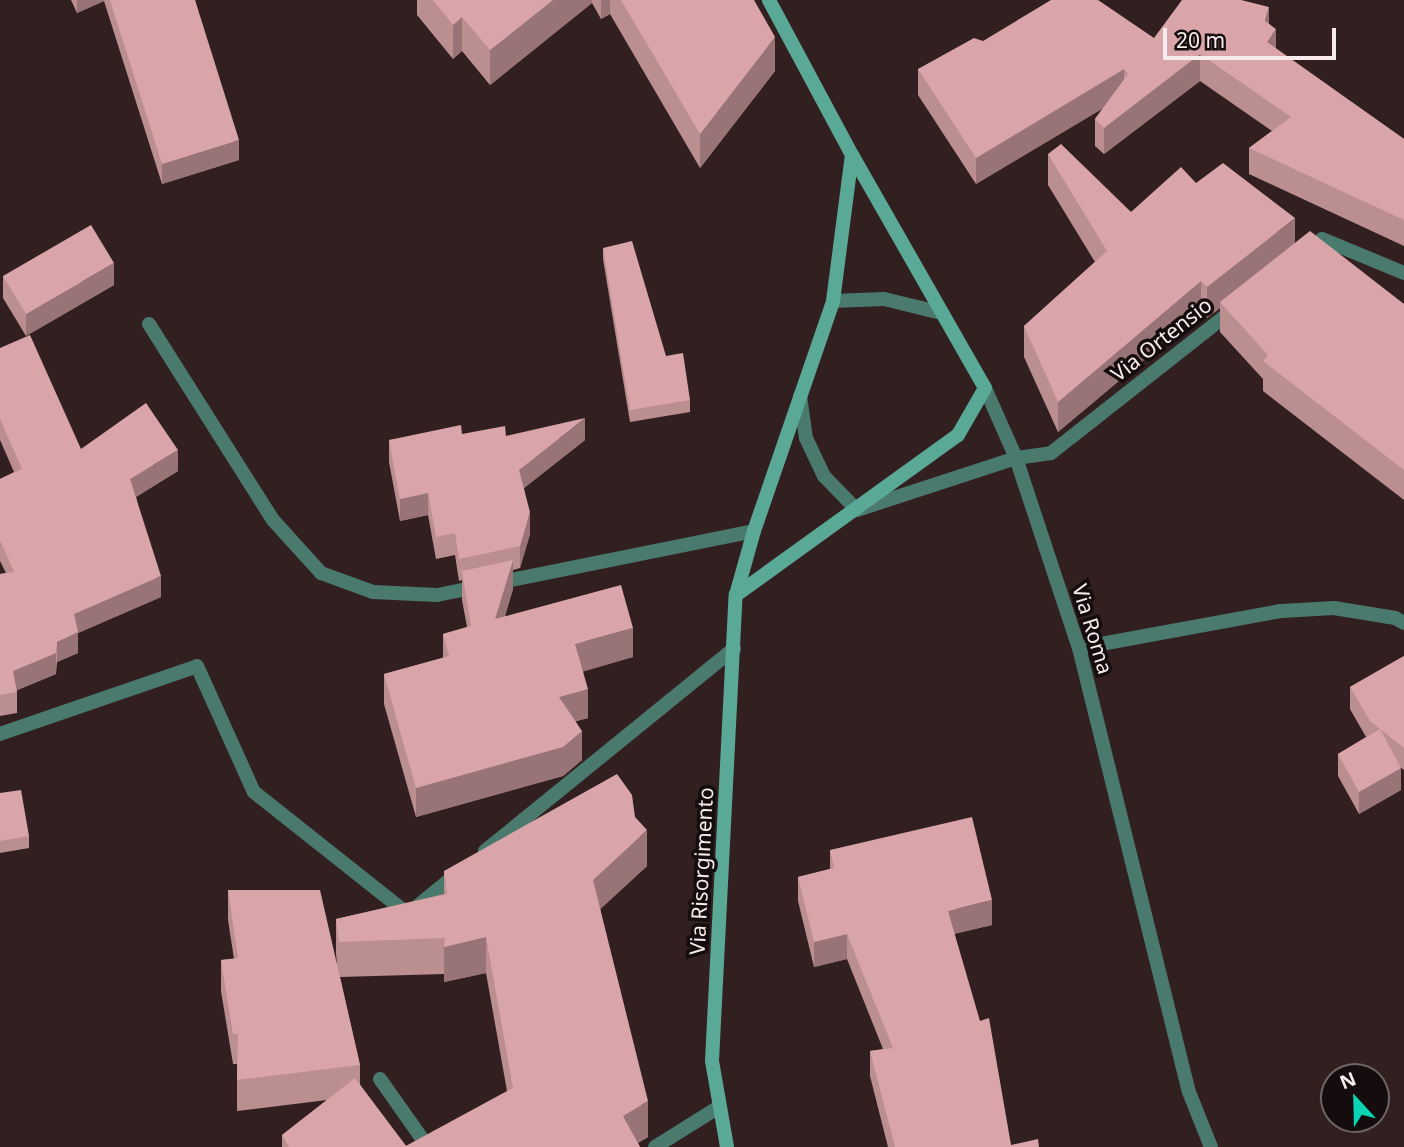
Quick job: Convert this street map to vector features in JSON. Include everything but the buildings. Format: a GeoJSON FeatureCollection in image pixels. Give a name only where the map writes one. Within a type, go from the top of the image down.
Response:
{"type":"FeatureCollection","features":[{"type":"Feature","properties":{"kind":"main road","name":"Via Roma"},"geometry":{"type":"LineString","coordinates":[[769,0],[852,155],[985,388]]}},
{"type":"Feature","properties":{"kind":"main road","name":"Via Risorgimento"},"geometry":{"type":"LineString","coordinates":[[727,1147],[712,1061],[736,595],[754,531],[833,301],[852,155]]}},
{"type":"Feature","properties":{"kind":"main road"},"geometry":{"type":"LineString","coordinates":[[736,595],[958,435],[985,388]]}},
{"type":"Feature","properties":{"kind":"street"},"geometry":{"type":"LineString","coordinates":[[1300,256],[1322,239],[1404,273]]}},
{"type":"Feature","properties":{"kind":"street"},"geometry":{"type":"LineString","coordinates":[[833,301],[884,299],[942,313]]}},
{"type":"Feature","properties":{"kind":"street","name":"Via Ortensio"},"geometry":{"type":"LineString","coordinates":[[857,510],[1016,458],[1051,453],[1246,299]]}},
{"type":"Feature","properties":{"kind":"street"},"geometry":{"type":"LineString","coordinates":[[149,324],[273,520],[321,573],[373,592],[437,595],[754,531]]}},
{"type":"Feature","properties":{"kind":"street","name":"Via Roma"},"geometry":{"type":"LineString","coordinates":[[985,388],[1016,458],[1079,648],[1189,1092],[1211,1147]]}},
{"type":"Feature","properties":{"kind":"street"},"geometry":{"type":"LineString","coordinates":[[800,396],[806,438],[824,476],[857,510]]}},
{"type":"Feature","properties":{"kind":"street"},"geometry":{"type":"LineString","coordinates":[[1079,648],[1281,611],[1334,608],[1395,618],[1404,623]]}},
{"type":"Feature","properties":{"kind":"street"},"geometry":{"type":"LineString","coordinates":[[0,734],[197,666],[254,792],[408,914],[734,649]]}},
{"type":"Feature","properties":{"kind":"street"},"geometry":{"type":"LineString","coordinates":[[380,1079],[428,1147]]}},
{"type":"Feature","properties":{"kind":"street"},"geometry":{"type":"LineString","coordinates":[[655,1147],[719,1107]]}}]}
